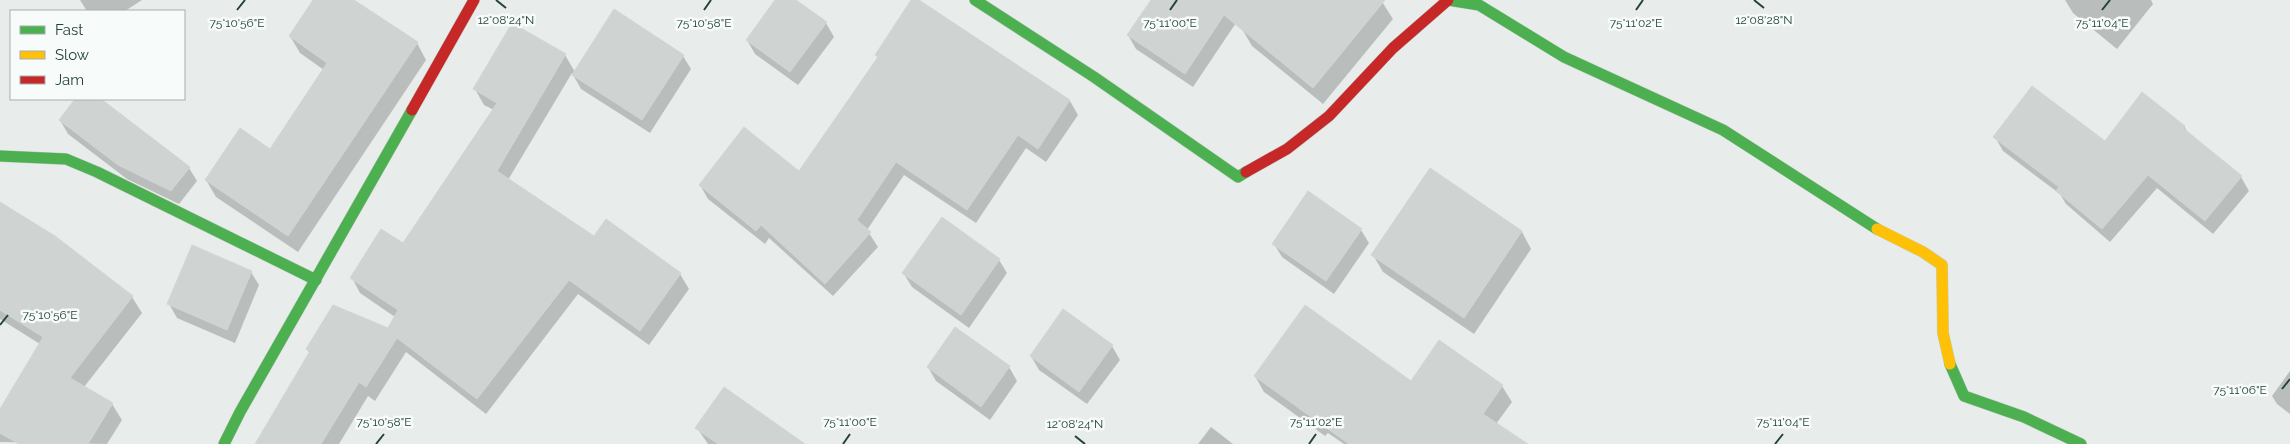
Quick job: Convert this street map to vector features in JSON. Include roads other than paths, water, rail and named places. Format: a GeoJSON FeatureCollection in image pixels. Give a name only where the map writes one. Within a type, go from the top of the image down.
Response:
{"type":"FeatureCollection","features":[{"type":"Feature","properties":{"kind":"street"},"geometry":{"type":"LineString","coordinates":[[224,444],[240,412],[474,0]]}},
{"type":"Feature","properties":{"kind":"street"},"geometry":{"type":"LineString","coordinates":[[975,0],[1094,77],[1238,177],[1287,149],[1329,116],[1393,48],[1448,0],[1479,5],[1564,57],[1723,130],[1887,235],[1923,252],[1942,265],[1943,333],[1951,370],[1964,396],[2000,407],[2064,434],[2081,444]]}},
{"type":"Feature","properties":{"kind":"street"},"geometry":{"type":"LineString","coordinates":[[0,156],[66,159],[97,172],[316,280]]}}]}
